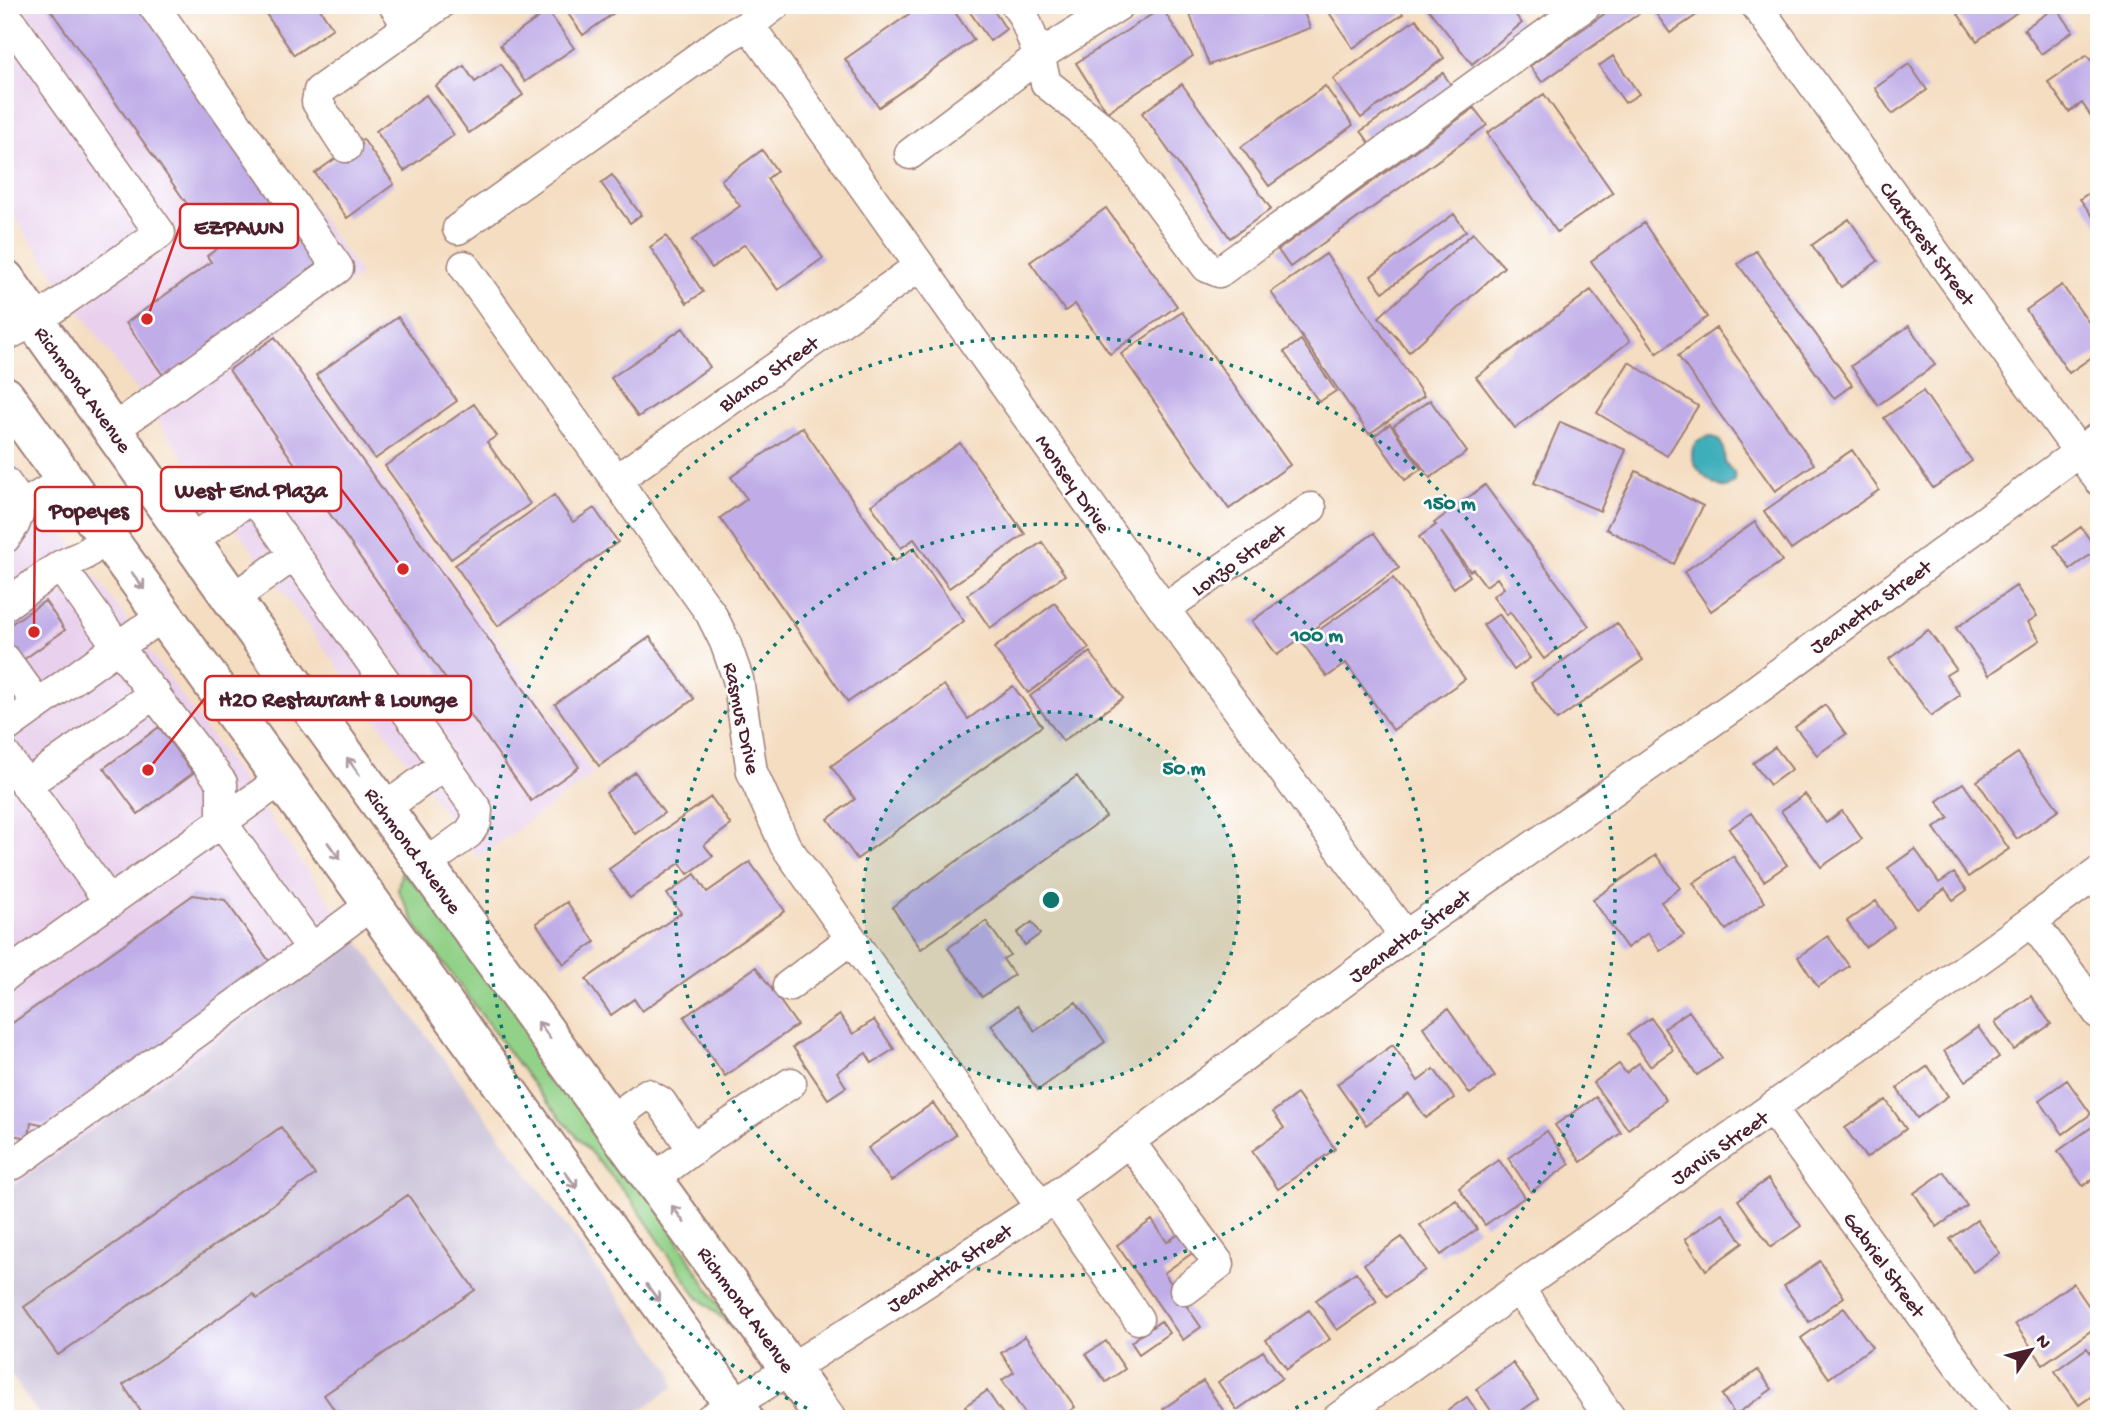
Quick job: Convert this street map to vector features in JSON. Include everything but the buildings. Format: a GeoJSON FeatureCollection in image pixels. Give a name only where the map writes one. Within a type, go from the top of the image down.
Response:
{"type":"FeatureCollection","features":[{"type":"Feature","properties":{"kind":"main road","name":"Richmond Avenue"},"geometry":{"type":"LineString","coordinates":[[5,279],[20,328],[114,429],[232,599],[826,1419]]}},
{"type":"Feature","properties":{"kind":"main road"},"geometry":{"type":"LineString","coordinates":[[12,420],[65,480],[282,779],[729,1414]]}},
{"type":"Feature","properties":{"kind":"street"},"geometry":{"type":"LineString","coordinates":[[114,429],[338,268],[153,5]]}},
{"type":"Feature","properties":{"kind":"street"},"geometry":{"type":"LineString","coordinates":[[346,147],[317,102],[319,92],[401,16],[439,5]]}},
{"type":"Feature","properties":{"kind":"street"},"geometry":{"type":"LineString","coordinates":[[458,229],[775,5]]}},
{"type":"Feature","properties":{"kind":"street"},"geometry":{"type":"LineString","coordinates":[[1016,5],[1024,17],[1046,83],[1106,131],[1206,267],[1219,272],[1548,17],[1586,5]]}},
{"type":"Feature","properties":{"kind":"street"},"geometry":{"type":"LineString","coordinates":[[910,154],[1039,56],[1119,5]]}},
{"type":"Feature","properties":{"kind":"street","name":"Clarkcrest Street"},"geometry":{"type":"LineString","coordinates":[[1756,5],[2089,445],[2099,480]]}},
{"type":"Feature","properties":{"kind":"street"},"geometry":{"type":"LineString","coordinates":[[5,14],[160,233],[20,328]]}},
{"type":"Feature","properties":{"kind":"street","name":"Monsey Drive"},"geometry":{"type":"LineString","coordinates":[[749,25],[1164,610],[1405,936]]}},
{"type":"Feature","properties":{"kind":"street","name":"Rasmus Drive"},"geometry":{"type":"LineString","coordinates":[[464,265],[711,614],[725,642],[738,679],[752,772],[785,845],[851,939],[1138,1319]]}},
{"type":"Feature","properties":{"kind":"street","name":"Blanco Street"},"geometry":{"type":"LineString","coordinates":[[616,480],[920,265]]}},
{"type":"Feature","properties":{"kind":"street","name":"Jeanetta Street"},"geometry":{"type":"LineString","coordinates":[[729,1414],[790,1368],[1048,1202],[1405,936],[1751,694],[2089,445]]}},
{"type":"Feature","properties":{"kind":"street"},"geometry":{"type":"LineString","coordinates":[[6,534],[22,506],[65,480]]}},
{"type":"Feature","properties":{"kind":"street"},"geometry":{"type":"LineString","coordinates":[[5,482],[22,506]]}},
{"type":"Feature","properties":{"kind":"street"},"geometry":{"type":"LineString","coordinates":[[191,541],[242,504],[253,503],[262,509],[477,810],[476,822],[469,833],[425,865]]}},
{"type":"Feature","properties":{"kind":"street","name":"Lonzo Street"},"geometry":{"type":"LineString","coordinates":[[1164,610],[1311,508]]}},
{"type":"Feature","properties":{"kind":"street"},"geometry":{"type":"LineString","coordinates":[[5,605],[60,566],[84,555],[107,538]]}},
{"type":"Feature","properties":{"kind":"street"},"geometry":{"type":"LineString","coordinates":[[232,599],[294,555]]}},
{"type":"Feature","properties":{"kind":"street"},"geometry":{"type":"LineString","coordinates":[[60,566],[222,783],[222,823],[312,949]]}},
{"type":"Feature","properties":{"kind":"street"},"geometry":{"type":"LineString","coordinates":[[5,728],[164,617]]}},
{"type":"Feature","properties":{"kind":"street"},"geometry":{"type":"LineString","coordinates":[[5,659],[38,704]]}},
{"type":"Feature","properties":{"kind":"street"},"geometry":{"type":"LineString","coordinates":[[26,785],[155,693]]}},
{"type":"Feature","properties":{"kind":"street"},"geometry":{"type":"LineString","coordinates":[[5,755],[110,903]]}},
{"type":"Feature","properties":{"kind":"street"},"geometry":{"type":"LineString","coordinates":[[384,809],[445,764]]}},
{"type":"Feature","properties":{"kind":"street"},"geometry":{"type":"LineString","coordinates":[[5,976],[282,779]]}},
{"type":"Feature","properties":{"kind":"street","name":"Jarvis Street"},"geometry":{"type":"LineString","coordinates":[[1337,1419],[2099,872]]}},
{"type":"Feature","properties":{"kind":"street"},"geometry":{"type":"LineString","coordinates":[[5,1163],[14,1164],[372,904]]}},
{"type":"Feature","properties":{"kind":"street"},"geometry":{"type":"LineString","coordinates":[[2032,921],[2099,1014]]}},
{"type":"Feature","properties":{"kind":"street"},"geometry":{"type":"LineString","coordinates":[[788,986],[851,939]]}},
{"type":"Feature","properties":{"kind":"street"},"geometry":{"type":"LineString","coordinates":[[653,1179],[791,1083]]}},
{"type":"Feature","properties":{"kind":"street"},"geometry":{"type":"LineString","coordinates":[[610,1121],[647,1094],[661,1102],[693,1150]]}},
{"type":"Feature","properties":{"kind":"street","name":"Gabriel Street"},"geometry":{"type":"LineString","coordinates":[[1772,1109],[1998,1419]]}},
{"type":"Feature","properties":{"kind":"street"},"geometry":{"type":"LineString","coordinates":[[1129,1141],[1219,1264],[1185,1290]]}},
{"type":"Feature","properties":{"kind":"street"},"geometry":{"type":"LineString","coordinates":[[1518,1287],[1611,1419]]}},
{"type":"Feature","properties":{"kind":"shaded area"},"geometry":{"type":"Polygon","coordinates":[[[5,5],[171,5],[361,275],[279,332],[594,774],[478,858],[155,418],[5,204],[5,5]]]}},
{"type":"Feature","properties":{"kind":"shaded area"},"geometry":{"type":"Polygon","coordinates":[[[5,450],[357,940],[5,1192],[5,450]]]}},
{"type":"Feature","properties":{"kind":"shaded area"},"geometry":{"type":"Polygon","coordinates":[[[357,940],[671,1370],[673,1387],[628,1419],[42,1419],[5,1366],[5,1192],[357,940]]]}},
{"type":"Feature","properties":{"kind":"green space"},"geometry":{"type":"Polygon","coordinates":[[[401,872],[437,905],[656,1205],[732,1327],[696,1295],[631,1199],[541,1095],[420,932],[398,890],[401,872]]]}},
{"type":"Feature","properties":{"kind":"water"},"geometry":{"type":"Polygon","coordinates":[[[1710,436],[1721,443],[1725,463],[1734,473],[1735,481],[1726,488],[1717,485],[1700,472],[1692,455],[1693,447],[1710,436]]]}},
{"type":"Feature","properties":{"kind":"place","name":"EZPAWN"},"geometry":{"type":"Point","coordinates":[147,319]}},
{"type":"Feature","properties":{"kind":"place","name":"West End Plaza"},"geometry":{"type":"Point","coordinates":[403,569]}},
{"type":"Feature","properties":{"kind":"place","name":"Popeyes"},"geometry":{"type":"Point","coordinates":[34,632]}},
{"type":"Feature","properties":{"kind":"place","name":"H2O Restaurant & Lounge"},"geometry":{"type":"Point","coordinates":[148,770]}}]}
